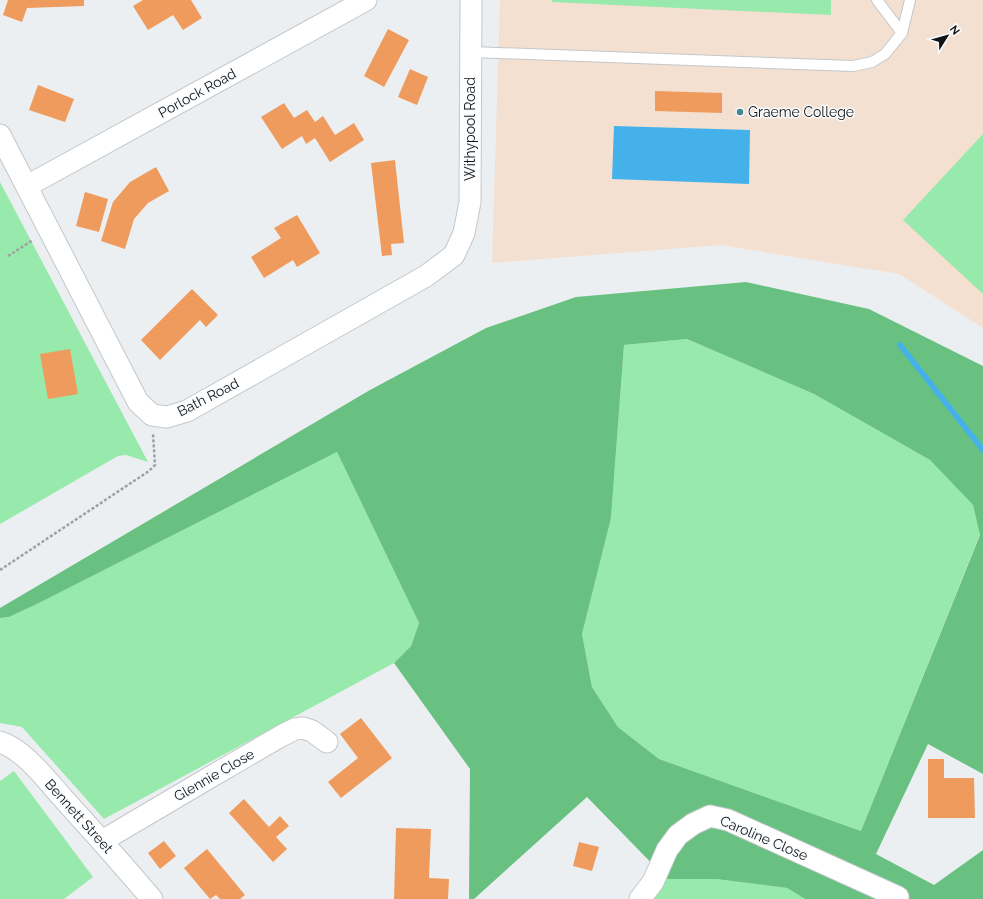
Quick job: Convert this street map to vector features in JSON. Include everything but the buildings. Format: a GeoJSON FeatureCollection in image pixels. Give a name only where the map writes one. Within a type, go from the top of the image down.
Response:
{"type":"FeatureCollection","features":[{"type":"Feature","properties":{"kind":"street","name":"Porlock Road"},"geometry":{"type":"LineString","coordinates":[[27,186],[366,0]]}},
{"type":"Feature","properties":{"kind":"street","name":"Withypool Road"},"geometry":{"type":"LineString","coordinates":[[454,254],[464,233],[470,202],[471,0]]}},
{"type":"Feature","properties":{"kind":"street"},"geometry":{"type":"LineString","coordinates":[[0,135],[138,402],[152,415]]}},
{"type":"Feature","properties":{"kind":"street","name":"Bath Road"},"geometry":{"type":"LineString","coordinates":[[152,415],[167,417],[187,411],[426,276],[454,254]]}},
{"type":"Feature","properties":{"kind":"street","name":"Glennie Close"},"geometry":{"type":"LineString","coordinates":[[102,841],[295,729],[303,728],[312,731],[327,742]]}},
{"type":"Feature","properties":{"kind":"street","name":"Bennett Street"},"geometry":{"type":"LineString","coordinates":[[0,742],[5,743],[22,754],[102,841],[152,899]]}},
{"type":"Feature","properties":{"kind":"street","name":"Caroline Close"},"geometry":{"type":"LineString","coordinates":[[640,899],[653,882],[667,850],[678,836],[693,824],[710,816],[728,820],[898,897]]}},
{"type":"Feature","properties":{"kind":"lane"},"geometry":{"type":"LineString","coordinates":[[877,0],[902,34]]}},
{"type":"Feature","properties":{"kind":"lane"},"geometry":{"type":"LineString","coordinates":[[471,52],[853,66],[872,62],[885,54],[902,34],[910,0]]}},
{"type":"Feature","properties":{"kind":"path"},"geometry":{"type":"LineString","coordinates":[[8,256],[31,241]]}},
{"type":"Feature","properties":{"kind":"path"},"geometry":{"type":"LineString","coordinates":[[0,570],[149,471],[154,465],[152,415]]}},
{"type":"Feature","properties":{"kind":"shaded area","name":"Graeme College"},"geometry":{"type":"Polygon","coordinates":[[[500,0],[983,0],[983,328],[899,274],[721,245],[492,263],[500,0]]]}},
{"type":"Feature","properties":{"kind":"green space"},"geometry":{"type":"Polygon","coordinates":[[[552,0],[831,0],[831,15],[552,2],[552,0]]]}},
{"type":"Feature","properties":{"kind":"green space"},"geometry":{"type":"Polygon","coordinates":[[[983,134],[983,294],[903,220],[983,134]]]}},
{"type":"Feature","properties":{"kind":"green space"},"geometry":{"type":"Polygon","coordinates":[[[0,182],[148,462],[126,455],[118,456],[0,524],[0,182]]]}},
{"type":"Feature","properties":{"kind":"green space"},"geometry":{"type":"Polygon","coordinates":[[[746,282],[869,309],[983,366],[983,774],[928,744],[876,854],[934,885],[983,850],[983,899],[805,899],[787,888],[716,879],[667,879],[587,797],[474,899],[469,899],[470,769],[394,663],[411,646],[419,623],[337,452],[37,604],[9,617],[0,618],[0,608],[370,390],[486,328],[576,297],[746,282]],[[687,339],[624,345],[611,518],[582,634],[592,687],[618,727],[659,759],[861,831],[980,535],[973,505],[930,460],[814,394],[687,339]]]}},
{"type":"Feature","properties":{"kind":"green space"},"geometry":{"type":"Polygon","coordinates":[[[687,339],[814,394],[930,460],[973,505],[980,534],[861,831],[659,759],[618,727],[592,687],[582,634],[611,518],[624,345],[687,339]]]}},
{"type":"Feature","properties":{"kind":"green space"},"geometry":{"type":"Polygon","coordinates":[[[337,452],[419,623],[411,646],[394,663],[104,819],[22,727],[0,723],[0,618],[9,617],[37,604],[337,452]]]}},
{"type":"Feature","properties":{"kind":"green space"},"geometry":{"type":"Polygon","coordinates":[[[14,771],[93,877],[64,899],[0,899],[0,781],[14,771]]]}},
{"type":"Feature","properties":{"kind":"green space"},"geometry":{"type":"Polygon","coordinates":[[[667,879],[716,879],[787,888],[805,899],[652,899],[667,879]]]}},
{"type":"Feature","properties":{"kind":"water"},"geometry":{"type":"Polygon","coordinates":[[[614,126],[750,130],[749,184],[612,179],[614,126]]]}},
{"type":"Feature","properties":{"kind":"waterway"},"geometry":{"type":"LineString","coordinates":[[900,345],[983,450]]}},
{"type":"Feature","properties":{"kind":"place","name":"Graeme College"},"geometry":{"type":"Point","coordinates":[740,112]}}]}
